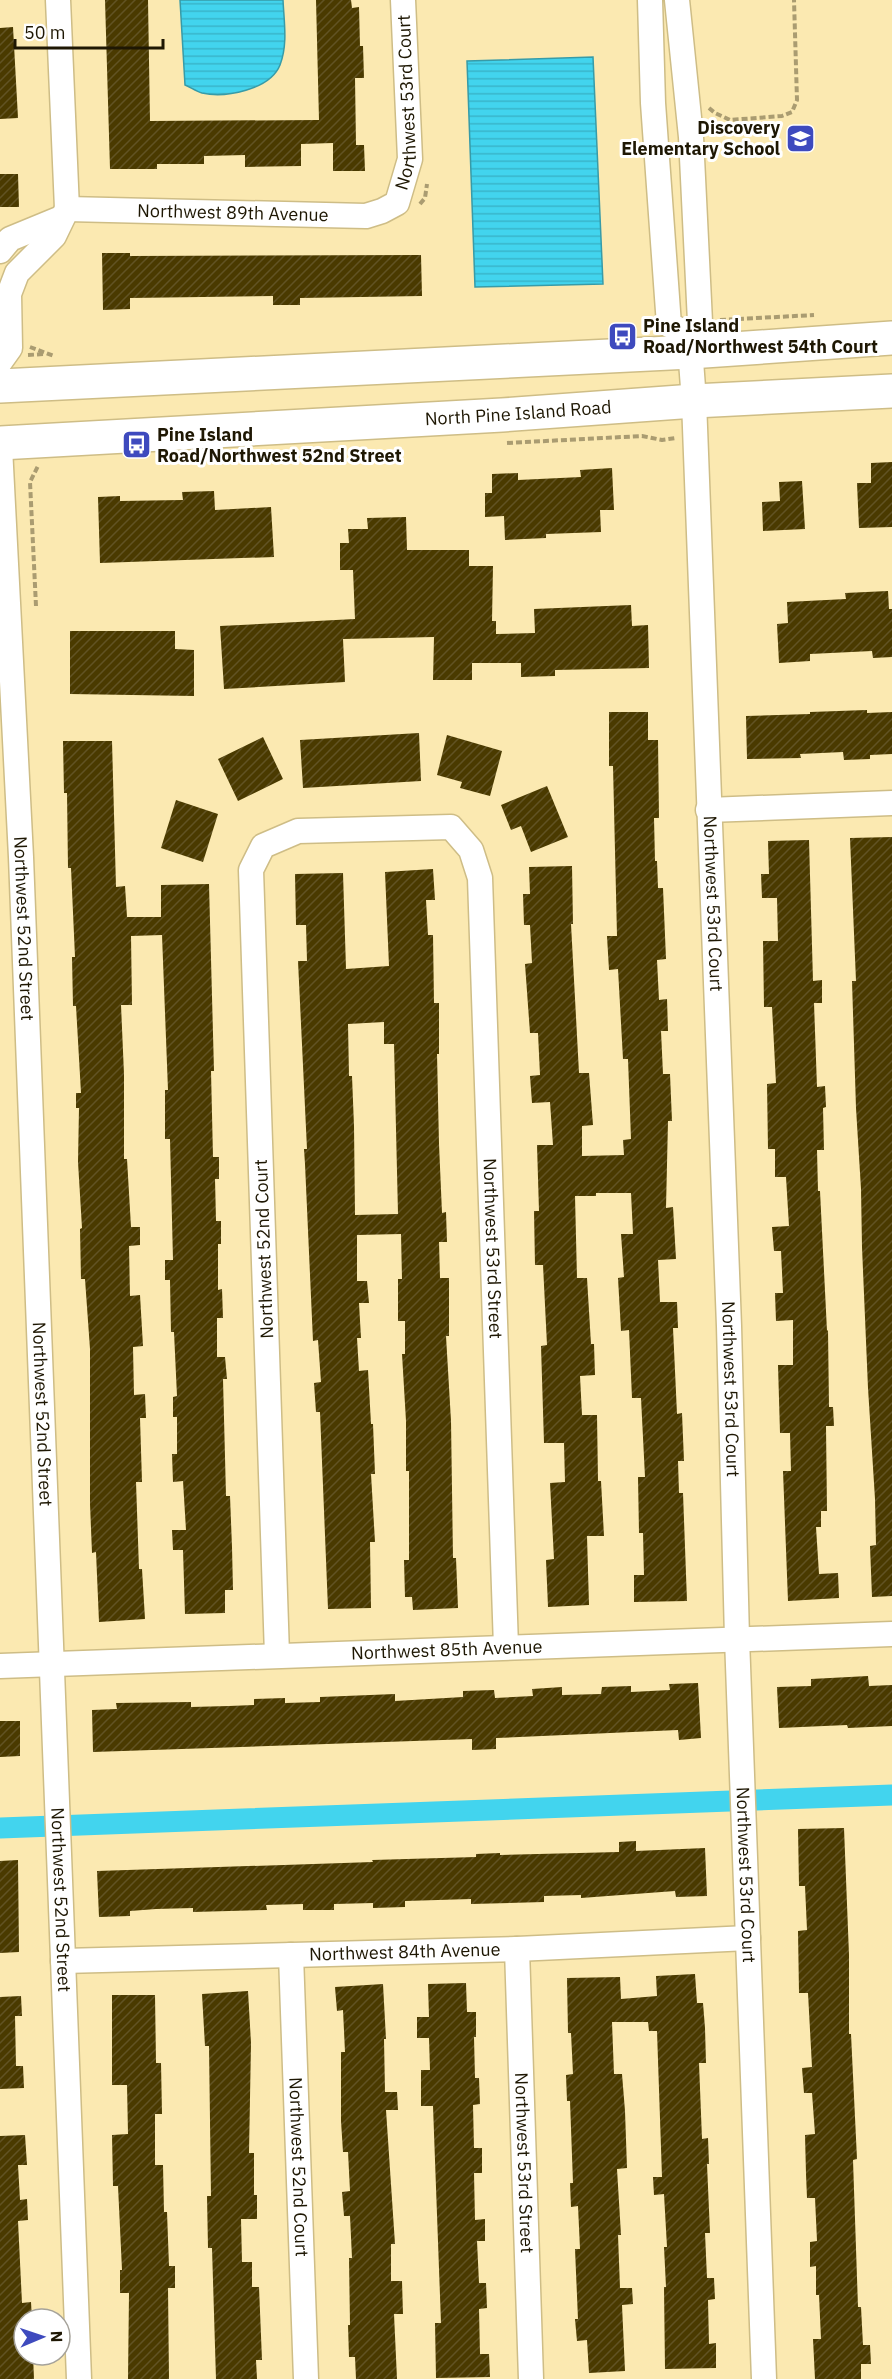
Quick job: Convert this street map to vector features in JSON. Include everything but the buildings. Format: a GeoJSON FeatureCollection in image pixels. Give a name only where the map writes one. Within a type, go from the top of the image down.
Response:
{"type":"FeatureCollection","features":[{"type":"Feature","properties":{"kind":"main road"},"geometry":{"type":"LineString","coordinates":[[0,386],[693,336],[892,338]]}},
{"type":"Feature","properties":{"kind":"main road","name":"North Pine Island Road"},"geometry":{"type":"LineString","coordinates":[[0,445],[490,416],[694,401],[892,391]]}},
{"type":"Feature","properties":{"kind":"street"},"geometry":{"type":"LineString","coordinates":[[0,362],[10,348],[9,294],[17,273],[54,236],[64,213],[58,0]]}},
{"type":"Feature","properties":{"kind":"street","name":"Northwest 53rd Court"},"geometry":{"type":"LineString","coordinates":[[403,0],[410,159],[405,206]]}},
{"type":"Feature","properties":{"kind":"street"},"geometry":{"type":"LineString","coordinates":[[679,10],[650,11],[653,103],[669,325],[693,336]]}},
{"type":"Feature","properties":{"kind":"street","name":"Northwest 53rd Court"},"geometry":{"type":"LineString","coordinates":[[679,10],[688,100],[694,435],[729,1326],[736,1638],[764,2379]]}},
{"type":"Feature","properties":{"kind":"street","name":"Northwest 89th Avenue"},"geometry":{"type":"LineString","coordinates":[[64,213],[366,216],[405,206]]}},
{"type":"Feature","properties":{"kind":"street"},"geometry":{"type":"LineString","coordinates":[[0,251],[10,239],[64,213]]}},
{"type":"Feature","properties":{"kind":"street","name":"Northwest 52nd Street"},"geometry":{"type":"LineString","coordinates":[[0,445],[11,857],[51,1665],[79,2379]]}},
{"type":"Feature","properties":{"kind":"street"},"geometry":{"type":"LineString","coordinates":[[708,810],[892,803]]}},
{"type":"Feature","properties":{"kind":"street","name":"Northwest 52nd Court"},"geometry":{"type":"LineString","coordinates":[[277,1655],[251,870],[263,846],[298,831],[451,826],[471,850]]}},
{"type":"Feature","properties":{"kind":"street","name":"Northwest 53rd Street"},"geometry":{"type":"LineString","coordinates":[[471,850],[480,878],[506,1647]]}},
{"type":"Feature","properties":{"kind":"street","name":"Northwest 85th Avenue"},"geometry":{"type":"LineString","coordinates":[[0,1666],[892,1634]]}},
{"type":"Feature","properties":{"kind":"street","name":"Northwest 84th Avenue"},"geometry":{"type":"LineString","coordinates":[[63,1961],[517,1949],[748,1938]]}},
{"type":"Feature","properties":{"kind":"street","name":"Northwest 53rd Street"},"geometry":{"type":"LineString","coordinates":[[517,1949],[531,2379]]}},
{"type":"Feature","properties":{"kind":"street","name":"Northwest 52nd Court"},"geometry":{"type":"LineString","coordinates":[[291,1955],[306,2379]]}},
{"type":"Feature","properties":{"kind":"path"},"geometry":{"type":"LineString","coordinates":[[688,100],[704,99],[715,113],[730,120],[782,116],[792,112],[797,100],[794,0]]}},
{"type":"Feature","properties":{"kind":"path"},"geometry":{"type":"LineString","coordinates":[[405,206],[425,198],[427,176]]}},
{"type":"Feature","properties":{"kind":"path"},"geometry":{"type":"LineString","coordinates":[[693,336],[816,315]]}},
{"type":"Feature","properties":{"kind":"path"},"geometry":{"type":"LineString","coordinates":[[24,341],[32,349],[58,356]]}},
{"type":"Feature","properties":{"kind":"path"},"geometry":{"type":"LineString","coordinates":[[497,442],[528,443],[642,436],[662,440],[694,435]]}},
{"type":"Feature","properties":{"kind":"path"},"geometry":{"type":"LineString","coordinates":[[36,606],[30,482],[39,465],[46,461]]}},
{"type":"Feature","properties":{"kind":"water"},"geometry":{"type":"Polygon","coordinates":[[[180,0],[283,0],[284,49],[275,74],[257,86],[234,93],[202,93],[185,85],[180,0]]]}},
{"type":"Feature","properties":{"kind":"water"},"geometry":{"type":"Polygon","coordinates":[[[593,57],[603,284],[475,287],[467,61],[593,57]]]}},
{"type":"Feature","properties":{"kind":"waterway"},"geometry":{"type":"LineString","coordinates":[[0,1828],[892,1795]]}},
{"type":"Feature","properties":{"kind":"place","name":"Discovery Elementary School"},"geometry":{"type":"Point","coordinates":[801,138]}},
{"type":"Feature","properties":{"kind":"place","name":"Pine Island Road/Northwest 54th Court"},"geometry":{"type":"Point","coordinates":[622,336]}},
{"type":"Feature","properties":{"kind":"place","name":"Pine Island Road/Northwest 52nd Street"},"geometry":{"type":"Point","coordinates":[136,445]}}]}
